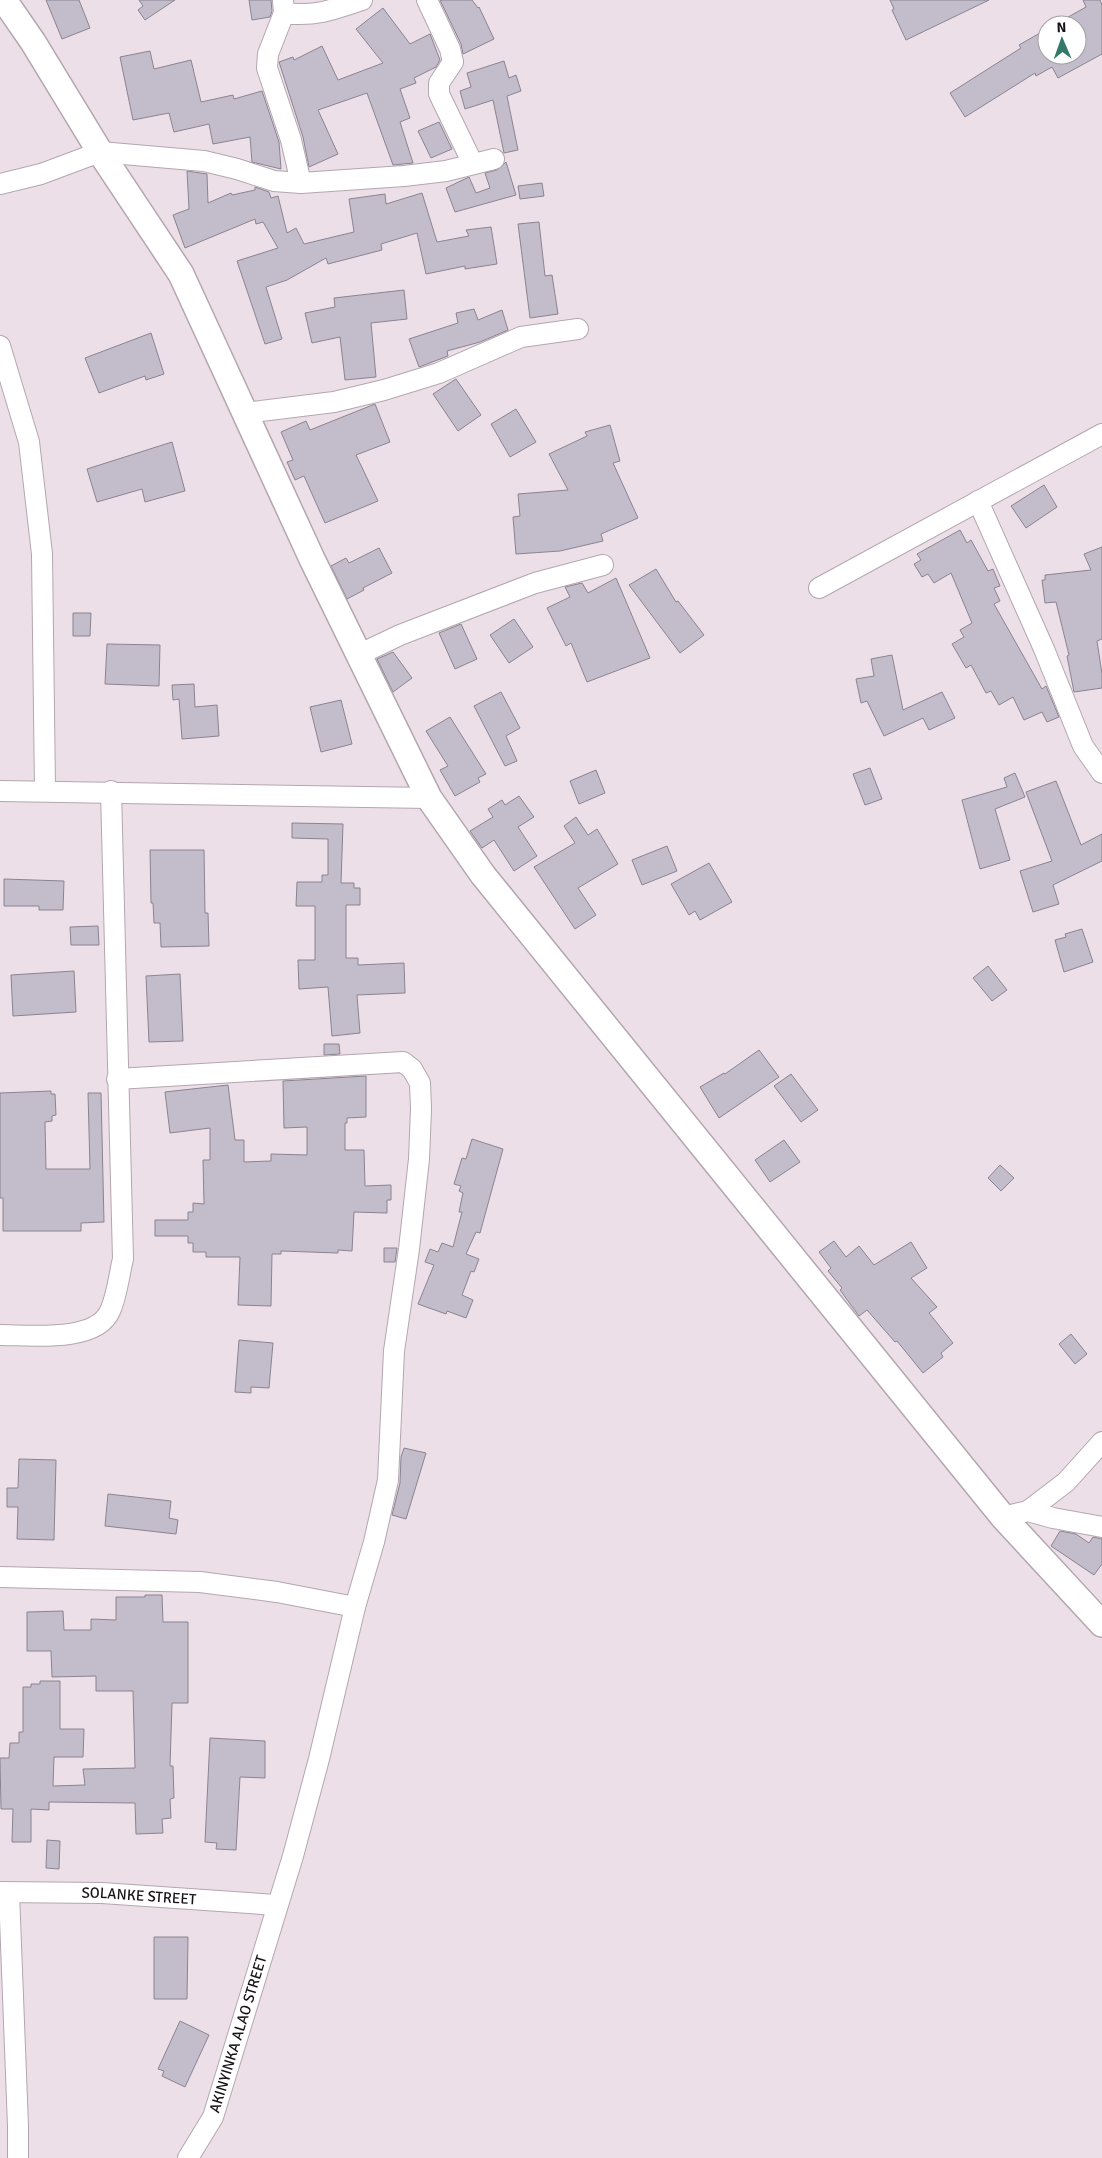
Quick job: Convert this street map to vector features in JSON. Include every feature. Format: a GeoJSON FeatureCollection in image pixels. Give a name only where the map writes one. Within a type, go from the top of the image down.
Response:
{"type":"FeatureCollection","features":[{"type":"Feature","properties":{"kind":"street"},"geometry":{"type":"LineString","coordinates":[[4,0],[33,42],[100,152],[181,274],[358,655],[429,798],[483,875],[1003,1517],[1102,1624]]}},
{"type":"Feature","properties":{"kind":"street"},"geometry":{"type":"LineString","coordinates":[[301,183],[291,140],[267,68],[268,54],[283,6],[303,16],[333,10],[362,0]]}},
{"type":"Feature","properties":{"kind":"street"},"geometry":{"type":"LineString","coordinates":[[427,0],[450,49],[453,62],[439,83],[440,94],[473,164]]}},
{"type":"Feature","properties":{"kind":"street"},"geometry":{"type":"LineString","coordinates":[[0,184],[41,174],[100,152],[204,161],[274,181],[301,183],[446,172],[494,159]]}},
{"type":"Feature","properties":{"kind":"street"},"geometry":{"type":"LineString","coordinates":[[245,413],[334,402],[384,390],[439,373],[521,337],[578,329]]}},
{"type":"Feature","properties":{"kind":"street"},"geometry":{"type":"LineString","coordinates":[[0,346],[29,442],[42,554],[45,790]]}},
{"type":"Feature","properties":{"kind":"street"},"geometry":{"type":"LineString","coordinates":[[820,588],[1102,434]]}},
{"type":"Feature","properties":{"kind":"street"},"geometry":{"type":"LineString","coordinates":[[978,501],[1044,648],[1083,746],[1102,773]]}},
{"type":"Feature","properties":{"kind":"street"},"geometry":{"type":"LineString","coordinates":[[358,655],[400,635],[535,583],[603,565]]}},
{"type":"Feature","properties":{"kind":"street"},"geometry":{"type":"LineString","coordinates":[[0,791],[111,791],[429,798]]}},
{"type":"Feature","properties":{"kind":"street"},"geometry":{"type":"LineString","coordinates":[[0,1335],[74,1334],[98,1326],[110,1312],[123,1259],[111,791]]}},
{"type":"Feature","properties":{"kind":"street","name":"AKINYINKA ALAO STREET"},"geometry":{"type":"LineString","coordinates":[[117,1079],[403,1062],[412,1068],[420,1083],[419,1159],[409,1249],[394,1351],[388,1480],[374,1542],[355,1607],[317,1768],[293,1856],[213,2117],[188,2158]]}},
{"type":"Feature","properties":{"kind":"street"},"geometry":{"type":"LineString","coordinates":[[1003,1517],[1028,1510],[1066,1482],[1102,1442]]}},
{"type":"Feature","properties":{"kind":"street"},"geometry":{"type":"LineString","coordinates":[[1028,1510],[1053,1518],[1102,1527]]}},
{"type":"Feature","properties":{"kind":"street"},"geometry":{"type":"LineString","coordinates":[[0,1576],[200,1582],[277,1592],[355,1607]]}},
{"type":"Feature","properties":{"kind":"street"},"geometry":{"type":"LineString","coordinates":[[5,1893],[18,2126],[18,2158]]}},
{"type":"Feature","properties":{"kind":"street","name":"SOLANKE STREET"},"geometry":{"type":"LineString","coordinates":[[5,1893],[102,1893],[277,1905]]}},
{"type":"Feature","properties":{"kind":"building"},"geometry":{"type":"Polygon","coordinates":[[[46,0],[79,0],[90,28],[62,39],[46,0]]]}},
{"type":"Feature","properties":{"kind":"building"},"geometry":{"type":"Polygon","coordinates":[[[139,0],[175,0],[145,20],[138,10],[143,6],[139,0]]]}},
{"type":"Feature","properties":{"kind":"building"},"geometry":{"type":"Polygon","coordinates":[[[249,0],[271,0],[272,11],[270,17],[252,20],[249,0]]]}},
{"type":"Feature","properties":{"kind":"building"},"geometry":{"type":"Polygon","coordinates":[[[440,0],[472,0],[479,7],[494,39],[463,54],[461,44],[440,0]]]}},
{"type":"Feature","properties":{"kind":"building"},"geometry":{"type":"Polygon","coordinates":[[[890,0],[989,0],[906,40],[892,10],[894,9],[890,0]]]}},
{"type":"Feature","properties":{"kind":"building"},"geometry":{"type":"Polygon","coordinates":[[[1083,0],[1100,0],[1102,5],[1102,54],[1087,62],[1087,15],[1072,15],[1086,7],[1083,0]]]}},
{"type":"Feature","properties":{"kind":"building"},"geometry":{"type":"Polygon","coordinates":[[[383,8],[410,44],[430,34],[440,60],[436,67],[414,78],[416,83],[400,89],[410,118],[400,122],[413,163],[393,165],[367,93],[318,110],[338,154],[309,167],[303,137],[279,62],[293,57],[294,60],[322,46],[338,80],[383,63],[356,29],[383,8]]]}},
{"type":"Feature","properties":{"kind":"building"},"geometry":{"type":"Polygon","coordinates":[[[1037,35],[1037,65],[1082,65],[1058,78],[1052,67],[1036,76],[1035,73],[965,117],[950,93],[1021,48],[1019,45],[1037,35]]]}},
{"type":"Feature","properties":{"kind":"building"},"geometry":{"type":"Polygon","coordinates":[[[150,51],[154,69],[191,60],[201,102],[233,95],[234,99],[262,91],[279,142],[281,169],[252,162],[250,137],[213,144],[209,124],[174,132],[169,113],[133,120],[120,57],[150,51]]]}},
{"type":"Feature","properties":{"kind":"building"},"geometry":{"type":"Polygon","coordinates":[[[504,61],[509,78],[516,75],[521,91],[507,96],[518,150],[504,153],[493,100],[465,109],[460,91],[471,87],[467,73],[504,61]]]}},
{"type":"Feature","properties":{"kind":"building"},"geometry":{"type":"Polygon","coordinates":[[[439,122],[452,149],[431,158],[418,131],[439,122]]]}},
{"type":"Feature","properties":{"kind":"building"},"geometry":{"type":"Polygon","coordinates":[[[506,162],[516,195],[455,212],[446,188],[469,177],[476,193],[490,188],[485,173],[497,170],[506,162]]]}},
{"type":"Feature","properties":{"kind":"building"},"geometry":{"type":"Polygon","coordinates":[[[187,171],[207,174],[208,203],[231,193],[232,195],[255,190],[255,187],[269,192],[271,198],[278,196],[287,233],[296,228],[304,244],[354,232],[349,199],[385,194],[386,204],[422,193],[437,242],[469,236],[466,230],[491,227],[497,264],[465,269],[465,266],[426,274],[417,233],[381,244],[382,250],[328,264],[326,258],[287,280],[266,287],[282,339],[265,344],[237,261],[278,248],[263,222],[256,224],[255,219],[185,248],[173,215],[189,209],[187,171]]]}},
{"type":"Feature","properties":{"kind":"building"},"geometry":{"type":"Polygon","coordinates":[[[542,183],[544,196],[520,199],[518,186],[542,183]]]}},
{"type":"Feature","properties":{"kind":"building"},"geometry":{"type":"Polygon","coordinates":[[[539,222],[545,276],[552,275],[558,314],[530,318],[518,224],[539,222]]]}},
{"type":"Feature","properties":{"kind":"building"},"geometry":{"type":"Polygon","coordinates":[[[404,290],[407,319],[371,323],[376,377],[345,380],[340,337],[312,343],[305,313],[335,307],[334,298],[404,290]]]}},
{"type":"Feature","properties":{"kind":"building"},"geometry":{"type":"Polygon","coordinates":[[[474,309],[478,320],[502,310],[508,330],[480,342],[447,351],[448,356],[419,367],[409,339],[458,323],[456,313],[474,309]]]}},
{"type":"Feature","properties":{"kind":"building"},"geometry":{"type":"Polygon","coordinates":[[[151,333],[164,374],[146,380],[145,376],[99,393],[85,358],[151,333]]]}},
{"type":"Feature","properties":{"kind":"building"},"geometry":{"type":"Polygon","coordinates":[[[456,379],[481,415],[458,431],[433,394],[456,379]]]}},
{"type":"Feature","properties":{"kind":"building"},"geometry":{"type":"Polygon","coordinates":[[[375,404],[390,442],[356,455],[378,501],[325,523],[304,476],[295,480],[287,462],[293,460],[281,432],[306,421],[310,430],[375,404]]]}},
{"type":"Feature","properties":{"kind":"building"},"geometry":{"type":"Polygon","coordinates":[[[516,409],[536,442],[510,457],[491,424],[516,409]]]}},
{"type":"Feature","properties":{"kind":"building"},"geometry":{"type":"Polygon","coordinates":[[[610,425],[620,461],[613,463],[638,518],[601,534],[603,541],[560,551],[516,554],[513,517],[520,516],[518,494],[568,490],[549,454],[587,436],[585,432],[610,425]]]}},
{"type":"Feature","properties":{"kind":"building"},"geometry":{"type":"Polygon","coordinates":[[[172,442],[185,491],[145,502],[142,489],[97,502],[87,469],[172,442]]]}},
{"type":"Feature","properties":{"kind":"building"},"geometry":{"type":"Polygon","coordinates":[[[1044,485],[1057,507],[1026,528],[1011,506],[1044,485]]]}},
{"type":"Feature","properties":{"kind":"building"},"geometry":{"type":"Polygon","coordinates":[[[960,530],[967,543],[971,540],[988,571],[993,569],[1000,586],[994,588],[1000,601],[994,604],[1042,689],[1046,686],[1059,717],[1047,722],[1042,712],[1024,720],[1013,697],[999,705],[991,691],[986,693],[971,665],[966,668],[952,644],[964,637],[960,630],[972,623],[951,573],[934,583],[928,574],[922,577],[914,564],[921,560],[917,554],[960,530]]]}},
{"type":"Feature","properties":{"kind":"building"},"geometry":{"type":"Polygon","coordinates":[[[1102,547],[1102,639],[1097,641],[1102,688],[1074,692],[1067,656],[1069,655],[1056,602],[1045,603],[1042,580],[1045,580],[1045,575],[1091,570],[1084,554],[1102,547]]]}},
{"type":"Feature","properties":{"kind":"building"},"geometry":{"type":"Polygon","coordinates":[[[379,548],[392,573],[363,588],[364,590],[347,599],[331,566],[346,558],[349,563],[379,548]]]}},
{"type":"Feature","properties":{"kind":"building"},"geometry":{"type":"Polygon","coordinates":[[[656,569],[676,602],[678,601],[704,635],[680,653],[629,585],[656,569]]]}},
{"type":"Feature","properties":{"kind":"building"},"geometry":{"type":"Polygon","coordinates":[[[616,578],[650,658],[587,682],[571,643],[566,646],[547,608],[570,597],[565,587],[582,583],[588,593],[616,578]]]}},
{"type":"Feature","properties":{"kind":"building"},"geometry":{"type":"Polygon","coordinates":[[[73,613],[91,613],[90,636],[73,636],[73,613]]]}},
{"type":"Feature","properties":{"kind":"building"},"geometry":{"type":"Polygon","coordinates":[[[514,619],[533,647],[509,663],[490,635],[514,619]]]}},
{"type":"Feature","properties":{"kind":"building"},"geometry":{"type":"Polygon","coordinates":[[[461,624],[477,659],[455,669],[439,633],[461,624]]]}},
{"type":"Feature","properties":{"kind":"building"},"geometry":{"type":"Polygon","coordinates":[[[107,644],[160,645],[159,686],[105,684],[107,644]]]}},
{"type":"Feature","properties":{"kind":"building"},"geometry":{"type":"Polygon","coordinates":[[[393,652],[412,678],[393,692],[377,659],[393,652]]]}},
{"type":"Feature","properties":{"kind":"building"},"geometry":{"type":"Polygon","coordinates":[[[892,655],[903,710],[942,692],[955,718],[929,730],[923,718],[884,736],[867,701],[861,703],[856,679],[874,676],[871,659],[892,655]]]}},
{"type":"Feature","properties":{"kind":"building"},"geometry":{"type":"Polygon","coordinates":[[[194,684],[195,707],[217,705],[219,736],[182,739],[179,699],[173,700],[172,685],[194,684]]]}},
{"type":"Feature","properties":{"kind":"building"},"geometry":{"type":"Polygon","coordinates":[[[501,692],[520,728],[506,736],[517,761],[505,766],[474,706],[501,692]]]}},
{"type":"Feature","properties":{"kind":"building"},"geometry":{"type":"Polygon","coordinates":[[[341,700],[352,744],[321,752],[310,707],[341,700]]]}},
{"type":"Feature","properties":{"kind":"building"},"geometry":{"type":"Polygon","coordinates":[[[450,717],[486,774],[478,778],[480,782],[455,796],[440,770],[448,766],[426,731],[450,717]]]}},
{"type":"Feature","properties":{"kind":"building"},"geometry":{"type":"Polygon","coordinates":[[[870,768],[882,799],[865,805],[853,774],[870,768]]]}},
{"type":"Feature","properties":{"kind":"building"},"geometry":{"type":"Polygon","coordinates":[[[596,770],[605,793],[579,804],[570,781],[596,770]]]}},
{"type":"Feature","properties":{"kind":"building"},"geometry":{"type":"Polygon","coordinates":[[[1015,773],[1025,797],[995,809],[1010,860],[980,869],[962,800],[1007,787],[1004,778],[1015,773]]]}},
{"type":"Feature","properties":{"kind":"building"},"geometry":{"type":"Polygon","coordinates":[[[1056,781],[1081,845],[1102,834],[1102,861],[1053,885],[1059,904],[1033,912],[1020,871],[1052,861],[1026,792],[1056,781]]]}},
{"type":"Feature","properties":{"kind":"building"},"geometry":{"type":"Polygon","coordinates":[[[519,796],[534,817],[518,827],[537,856],[514,871],[494,840],[482,848],[470,831],[493,817],[488,809],[502,800],[505,805],[519,796]]]}},
{"type":"Feature","properties":{"kind":"building"},"geometry":{"type":"Polygon","coordinates":[[[576,817],[588,835],[597,829],[618,864],[578,888],[596,915],[575,929],[534,867],[575,843],[564,826],[576,817]]]}},
{"type":"Feature","properties":{"kind":"building"},"geometry":{"type":"Polygon","coordinates":[[[292,823],[343,824],[341,883],[354,883],[354,888],[360,888],[360,905],[346,905],[346,958],[358,958],[358,965],[404,963],[405,993],[357,995],[360,1033],[332,1036],[328,987],[299,989],[298,960],[315,960],[315,906],[296,906],[297,882],[322,882],[322,875],[328,875],[328,839],[292,838],[292,823]]]}},
{"type":"Feature","properties":{"kind":"building"},"geometry":{"type":"Polygon","coordinates":[[[667,846],[677,871],[642,885],[632,860],[667,846]]]}},
{"type":"Feature","properties":{"kind":"building"},"geometry":{"type":"Polygon","coordinates":[[[150,850],[204,850],[205,913],[208,913],[209,946],[161,947],[160,923],[154,923],[153,903],[151,903],[150,850]]]}},
{"type":"Feature","properties":{"kind":"building"},"geometry":{"type":"Polygon","coordinates":[[[709,863],[732,902],[700,920],[695,911],[689,915],[671,884],[709,863]]]}},
{"type":"Feature","properties":{"kind":"building"},"geometry":{"type":"Polygon","coordinates":[[[4,879],[64,881],[63,910],[39,910],[39,906],[4,906],[4,879]]]}},
{"type":"Feature","properties":{"kind":"building"},"geometry":{"type":"Polygon","coordinates":[[[98,926],[99,945],[71,945],[70,927],[98,926]]]}},
{"type":"Feature","properties":{"kind":"building"},"geometry":{"type":"Polygon","coordinates":[[[1082,929],[1093,962],[1064,972],[1055,940],[1066,937],[1065,934],[1082,929]]]}},
{"type":"Feature","properties":{"kind":"building"},"geometry":{"type":"Polygon","coordinates":[[[988,966],[1007,990],[992,1001],[973,978],[988,966]]]}},
{"type":"Feature","properties":{"kind":"building"},"geometry":{"type":"Polygon","coordinates":[[[74,971],[76,1012],[13,1016],[11,975],[74,971]]]}},
{"type":"Feature","properties":{"kind":"building"},"geometry":{"type":"Polygon","coordinates":[[[180,974],[183,1041],[149,1042],[146,976],[180,974]]]}},
{"type":"Feature","properties":{"kind":"building"},"geometry":{"type":"Polygon","coordinates":[[[324,1044],[339,1044],[340,1054],[324,1055],[324,1044]]]}},
{"type":"Feature","properties":{"kind":"building"},"geometry":{"type":"Polygon","coordinates":[[[759,1050],[779,1077],[719,1118],[700,1087],[725,1074],[759,1050]]]}},
{"type":"Feature","properties":{"kind":"building"},"geometry":{"type":"Polygon","coordinates":[[[791,1074],[818,1110],[801,1122],[774,1086],[791,1074]]]}},
{"type":"Feature","properties":{"kind":"building"},"geometry":{"type":"Polygon","coordinates":[[[366,1076],[366,1117],[347,1118],[347,1123],[345,1123],[345,1150],[364,1150],[365,1186],[391,1185],[391,1200],[387,1200],[387,1213],[354,1212],[352,1251],[338,1250],[338,1253],[281,1251],[281,1254],[272,1254],[271,1306],[238,1305],[240,1257],[206,1257],[206,1252],[193,1252],[193,1243],[188,1243],[188,1236],[155,1236],[155,1220],[188,1220],[188,1212],[193,1212],[193,1203],[204,1204],[203,1160],[210,1160],[210,1128],[170,1133],[165,1092],[228,1085],[235,1140],[244,1140],[244,1162],[271,1161],[271,1154],[307,1155],[307,1127],[284,1128],[283,1081],[366,1076]]]}},
{"type":"Feature","properties":{"kind":"building"},"geometry":{"type":"Polygon","coordinates":[[[51,1091],[51,1094],[55,1094],[56,1115],[52,1116],[52,1121],[45,1122],[46,1169],[90,1169],[88,1093],[101,1093],[104,1222],[81,1223],[81,1231],[3,1231],[3,1198],[0,1198],[0,1093],[51,1091]]]}},
{"type":"Feature","properties":{"kind":"building"},"geometry":{"type":"Polygon","coordinates":[[[472,1139],[503,1149],[480,1233],[476,1232],[466,1254],[479,1259],[474,1272],[471,1271],[462,1295],[473,1300],[466,1318],[447,1311],[446,1314],[418,1304],[434,1265],[425,1262],[430,1249],[438,1252],[442,1243],[453,1247],[462,1212],[459,1212],[463,1193],[459,1191],[461,1186],[454,1184],[462,1158],[466,1159],[472,1139]]]}},
{"type":"Feature","properties":{"kind":"building"},"geometry":{"type":"Polygon","coordinates":[[[784,1140],[800,1162],[770,1182],[755,1160],[784,1140]]]}},
{"type":"Feature","properties":{"kind":"building"},"geometry":{"type":"Polygon","coordinates":[[[1000,1165],[1014,1178],[1001,1191],[988,1178],[1000,1165]]]}},
{"type":"Feature","properties":{"kind":"building"},"geometry":{"type":"Polygon","coordinates":[[[834,1241],[846,1257],[859,1246],[874,1265],[911,1242],[927,1268],[911,1278],[937,1307],[929,1313],[953,1343],[941,1353],[943,1357],[923,1373],[897,1341],[895,1342],[867,1310],[859,1316],[840,1290],[842,1288],[828,1271],[831,1268],[819,1252],[834,1241]]]}},
{"type":"Feature","properties":{"kind":"building"},"geometry":{"type":"Polygon","coordinates":[[[384,1248],[397,1248],[395,1262],[384,1262],[384,1248]]]}},
{"type":"Feature","properties":{"kind":"building"},"geometry":{"type":"Polygon","coordinates":[[[1071,1334],[1087,1354],[1075,1364],[1059,1344],[1071,1334]]]}},
{"type":"Feature","properties":{"kind":"building"},"geometry":{"type":"Polygon","coordinates":[[[239,1340],[273,1343],[269,1388],[251,1387],[251,1393],[235,1392],[239,1340]]]}},
{"type":"Feature","properties":{"kind":"building"},"geometry":{"type":"Polygon","coordinates":[[[404,1448],[426,1453],[406,1519],[392,1515],[400,1483],[401,1457],[404,1448]]]}},
{"type":"Feature","properties":{"kind":"building"},"geometry":{"type":"Polygon","coordinates":[[[19,1459],[56,1460],[54,1540],[17,1539],[18,1507],[7,1507],[7,1488],[18,1488],[19,1459]]]}},
{"type":"Feature","properties":{"kind":"building"},"geometry":{"type":"Polygon","coordinates":[[[108,1494],[171,1501],[169,1518],[178,1520],[176,1534],[105,1526],[108,1494]]]}},
{"type":"Feature","properties":{"kind":"building"},"geometry":{"type":"Polygon","coordinates":[[[1060,1531],[1076,1534],[1089,1543],[1093,1537],[1102,1539],[1102,1564],[1094,1575],[1051,1546],[1060,1531]]]}},
{"type":"Feature","properties":{"kind":"building"},"geometry":{"type":"Polygon","coordinates":[[[145,1595],[162,1595],[163,1622],[188,1622],[188,1703],[172,1703],[170,1766],[173,1766],[174,1798],[170,1799],[171,1818],[162,1819],[163,1833],[136,1834],[135,1803],[49,1802],[49,1810],[31,1809],[31,1842],[12,1842],[13,1809],[1,1809],[0,1758],[9,1758],[10,1743],[19,1743],[19,1732],[23,1732],[23,1687],[31,1687],[31,1684],[40,1684],[40,1681],[60,1681],[60,1729],[84,1729],[83,1757],[54,1757],[53,1786],[85,1785],[83,1769],[135,1768],[133,1691],[96,1691],[96,1676],[52,1677],[51,1651],[27,1651],[27,1612],[63,1611],[64,1630],[91,1630],[91,1619],[116,1620],[116,1597],[145,1597],[145,1595]]]}},
{"type":"Feature","properties":{"kind":"building"},"geometry":{"type":"Polygon","coordinates":[[[210,1738],[265,1741],[265,1778],[240,1777],[236,1850],[216,1849],[217,1843],[205,1842],[210,1738]]]}},
{"type":"Feature","properties":{"kind":"building"},"geometry":{"type":"Polygon","coordinates":[[[47,1840],[60,1841],[59,1869],[46,1868],[47,1840]]]}},
{"type":"Feature","properties":{"kind":"building"},"geometry":{"type":"Polygon","coordinates":[[[154,1937],[188,1937],[187,1999],[154,1999],[154,1937]]]}},
{"type":"Feature","properties":{"kind":"building"},"geometry":{"type":"Polygon","coordinates":[[[180,2021],[209,2035],[185,2087],[162,2076],[164,2071],[158,2069],[180,2021]]]}}]}
